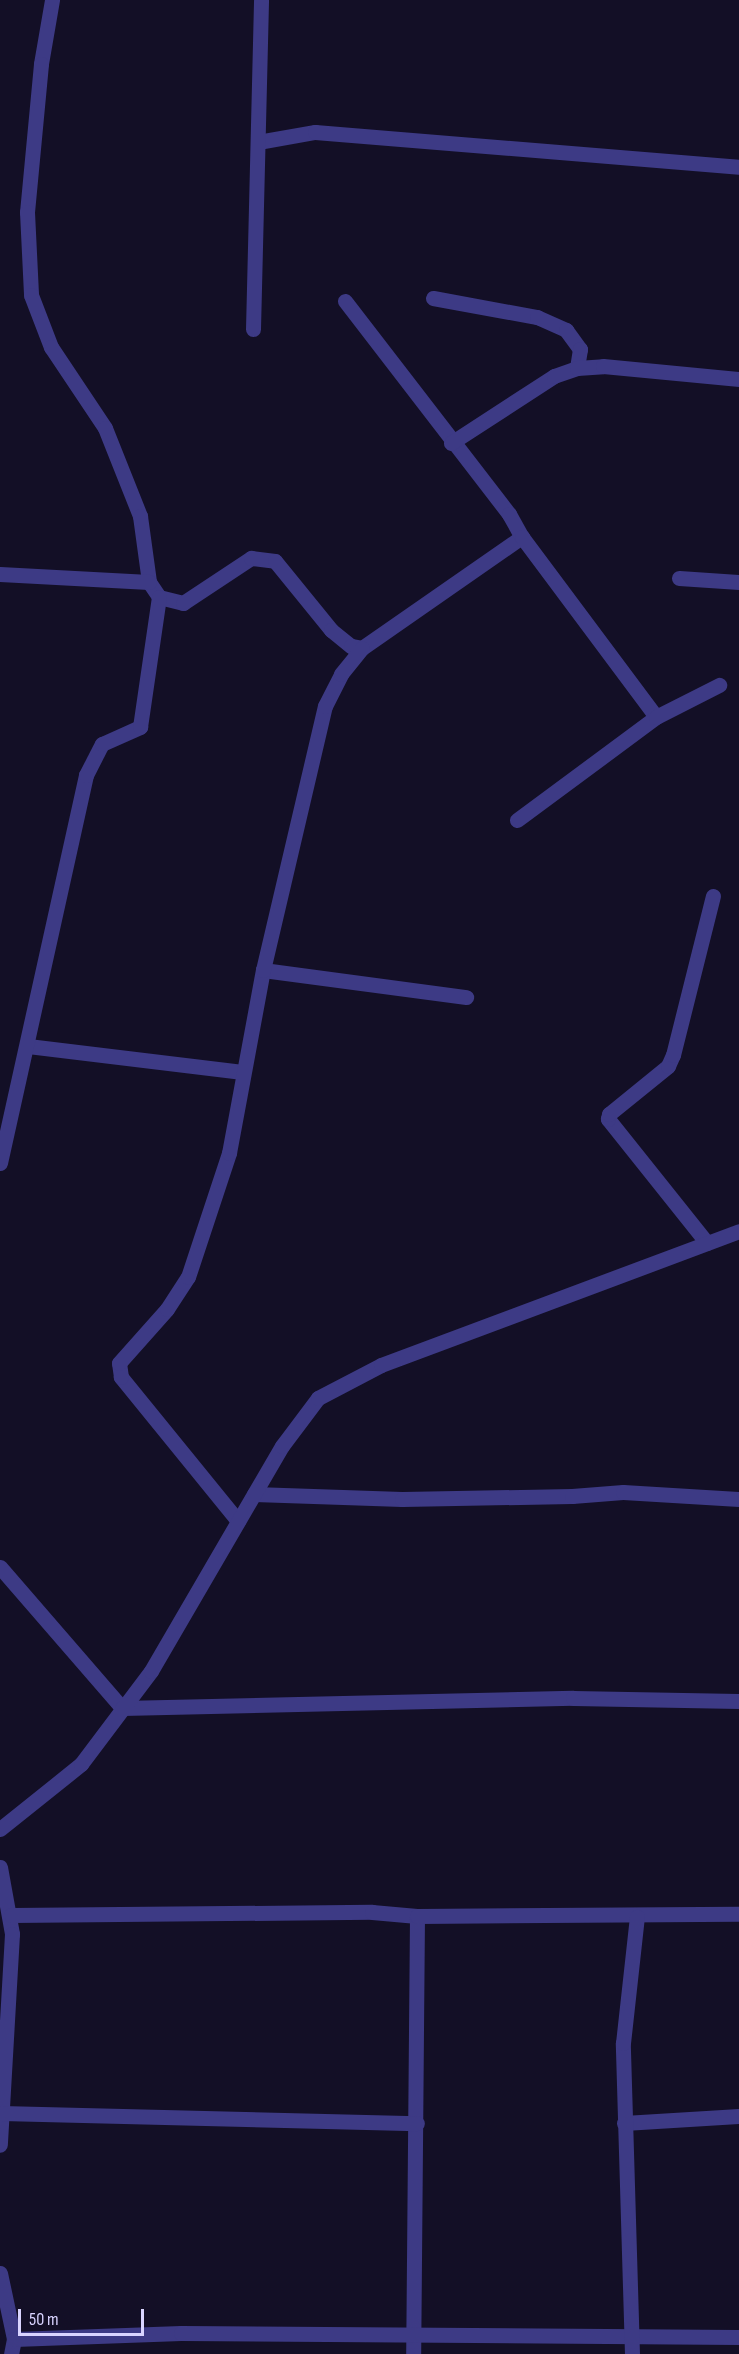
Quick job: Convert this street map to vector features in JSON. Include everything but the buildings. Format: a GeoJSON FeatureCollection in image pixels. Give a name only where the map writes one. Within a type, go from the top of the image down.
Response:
{"type":"FeatureCollection","features":[{"type":"Feature","properties":{"kind":"street"},"geometry":{"type":"LineString","coordinates":[[52,0],[41,64],[27,212],[31,295],[51,347],[105,428],[140,516],[149,582],[159,597],[183,603],[251,558],[275,561],[331,630],[351,646],[362,648]]}},
{"type":"Feature","properties":{"kind":"street"},"geometry":{"type":"LineString","coordinates":[[253,329],[261,0]]}},
{"type":"Feature","properties":{"kind":"street"},"geometry":{"type":"LineString","coordinates":[[258,142],[315,132],[739,167]]}},
{"type":"Feature","properties":{"kind":"street"},"geometry":{"type":"LineString","coordinates":[[433,298],[537,317],[566,330],[580,349],[577,368]]}},
{"type":"Feature","properties":{"kind":"street"},"geometry":{"type":"LineString","coordinates":[[345,301],[451,443],[509,514],[522,537],[656,717]]}},
{"type":"Feature","properties":{"kind":"street"},"geometry":{"type":"LineString","coordinates":[[451,443],[554,376],[577,368],[603,366],[739,379]]}},
{"type":"Feature","properties":{"kind":"street"},"geometry":{"type":"LineString","coordinates":[[238,1521],[118,1370],[119,1363],[168,1309],[188,1277],[229,1153],[242,1072],[263,970],[325,706],[341,674],[362,648],[522,537]]}},
{"type":"Feature","properties":{"kind":"street"},"geometry":{"type":"LineString","coordinates":[[0,574],[149,582]]}},
{"type":"Feature","properties":{"kind":"street"},"geometry":{"type":"LineString","coordinates":[[679,578],[739,582]]}},
{"type":"Feature","properties":{"kind":"street"},"geometry":{"type":"LineString","coordinates":[[0,1163],[28,1046],[86,775],[102,744],[140,727],[159,597]]}},
{"type":"Feature","properties":{"kind":"street"},"geometry":{"type":"LineString","coordinates":[[158,614],[176,603]]}},
{"type":"Feature","properties":{"kind":"street"},"geometry":{"type":"LineString","coordinates":[[517,819],[656,717],[719,685]]}},
{"type":"Feature","properties":{"kind":"street"},"geometry":{"type":"LineString","coordinates":[[707,1242],[608,1119],[609,1114],[668,1066],[674,1055],[712,896]]}},
{"type":"Feature","properties":{"kind":"street"},"geometry":{"type":"LineString","coordinates":[[263,970],[466,997]]}},
{"type":"Feature","properties":{"kind":"street"},"geometry":{"type":"LineString","coordinates":[[28,1046],[242,1072]]}},
{"type":"Feature","properties":{"kind":"street"},"geometry":{"type":"LineString","coordinates":[[0,1829],[81,1764],[151,1671],[282,1446],[318,1398],[351,1378],[739,1231]]}},
{"type":"Feature","properties":{"kind":"street"},"geometry":{"type":"LineString","coordinates":[[254,1494],[402,1499],[572,1496],[623,1492],[739,1499]]}},
{"type":"Feature","properties":{"kind":"street"},"geometry":{"type":"LineString","coordinates":[[0,1567],[122,1708]]}},
{"type":"Feature","properties":{"kind":"street"},"geometry":{"type":"LineString","coordinates":[[122,1708],[573,1698],[739,1701]]}},
{"type":"Feature","properties":{"kind":"street"},"geometry":{"type":"LineString","coordinates":[[0,1867],[11,1915],[0,2145]]}},
{"type":"Feature","properties":{"kind":"street"},"geometry":{"type":"LineString","coordinates":[[11,1915],[372,1912],[417,1916],[637,1917],[739,1914]]}},
{"type":"Feature","properties":{"kind":"street"},"geometry":{"type":"LineString","coordinates":[[413,2354],[417,2123],[417,1916]]}},
{"type":"Feature","properties":{"kind":"street"},"geometry":{"type":"LineString","coordinates":[[632,2354],[623,2043],[637,1917]]}},
{"type":"Feature","properties":{"kind":"street"},"geometry":{"type":"LineString","coordinates":[[1,2113],[417,2123]]}},
{"type":"Feature","properties":{"kind":"street"},"geometry":{"type":"LineString","coordinates":[[624,2123],[739,2116]]}},
{"type":"Feature","properties":{"kind":"street"},"geometry":{"type":"LineString","coordinates":[[0,2273],[12,2346],[181,2333],[739,2337]]}}]}
